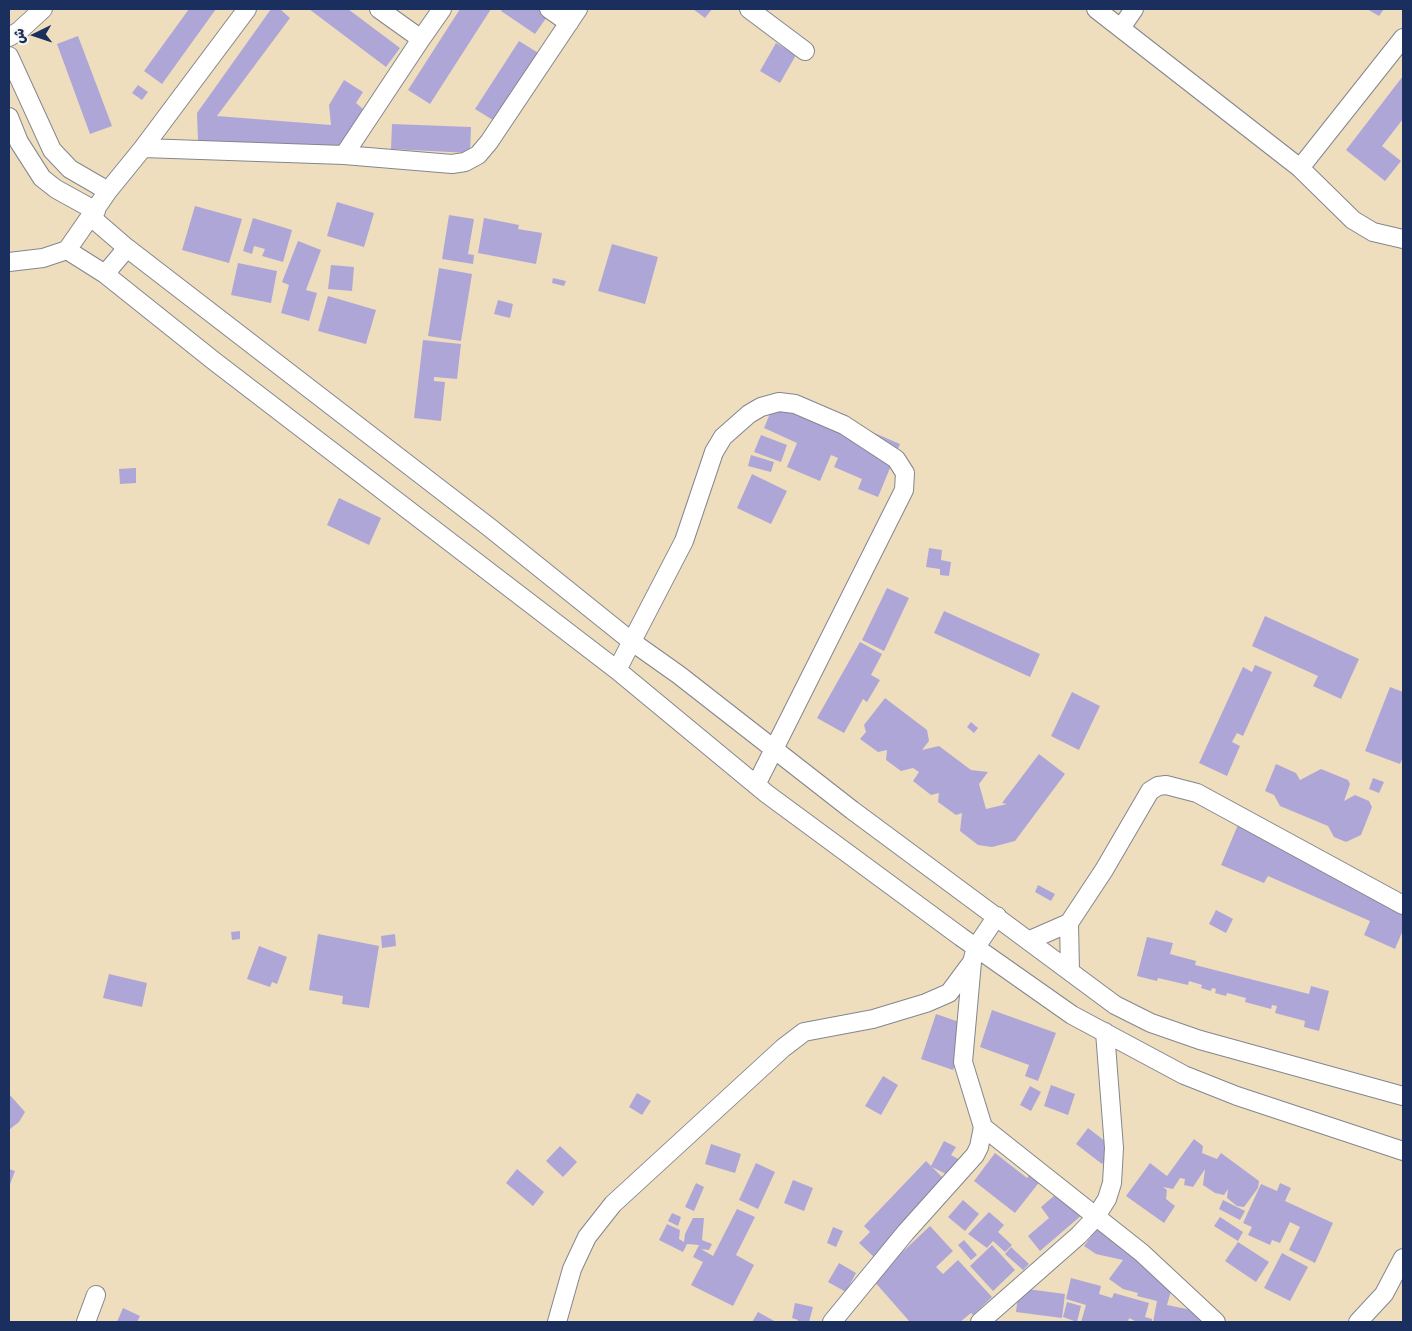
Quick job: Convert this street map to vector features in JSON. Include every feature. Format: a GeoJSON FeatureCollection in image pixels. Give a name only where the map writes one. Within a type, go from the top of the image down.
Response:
{"type":"FeatureCollection","features":[{"type":"Feature","properties":{"kind":"street"},"geometry":{"type":"LineString","coordinates":[[9,37],[19,31],[43,9]]}},
{"type":"Feature","properties":{"kind":"street"},"geometry":{"type":"LineString","coordinates":[[9,262],[42,258],[67,250],[108,191],[143,148],[247,9]]}},
{"type":"Feature","properties":{"kind":"street"},"geometry":{"type":"LineString","coordinates":[[379,9],[421,39]]}},
{"type":"Feature","properties":{"kind":"street"},"geometry":{"type":"LineString","coordinates":[[344,155],[442,9]]}},
{"type":"Feature","properties":{"kind":"street"},"geometry":{"type":"LineString","coordinates":[[143,148],[344,155],[452,164],[465,162],[478,155],[574,16],[549,9]]}},
{"type":"Feature","properties":{"kind":"street"},"geometry":{"type":"LineString","coordinates":[[749,9],[805,51]]}},
{"type":"Feature","properties":{"kind":"street"},"geometry":{"type":"LineString","coordinates":[[1096,9],[1300,168],[1353,220],[1373,232],[1403,238]]}},
{"type":"Feature","properties":{"kind":"street"},"geometry":{"type":"LineString","coordinates":[[1121,28],[1134,9]]}},
{"type":"Feature","properties":{"kind":"street"},"geometry":{"type":"LineString","coordinates":[[1300,168],[1403,38]]}},
{"type":"Feature","properties":{"kind":"street"},"geometry":{"type":"LineString","coordinates":[[9,56],[52,150],[70,169],[108,191]]}},
{"type":"Feature","properties":{"kind":"street"},"geometry":{"type":"LineString","coordinates":[[9,117],[23,148],[42,178],[93,214],[127,248],[489,527],[631,640],[1115,1005],[1151,1023],[1200,1040],[1403,1096]]}},
{"type":"Feature","properties":{"kind":"street"},"geometry":{"type":"LineString","coordinates":[[105,274],[127,248]]}},
{"type":"Feature","properties":{"kind":"street"},"geometry":{"type":"LineString","coordinates":[[67,250],[105,274],[214,361],[617,670],[756,785],[974,955],[1072,1015],[1184,1076],[1237,1096],[1403,1151]]}},
{"type":"Feature","properties":{"kind":"street"},"geometry":{"type":"LineString","coordinates":[[617,670],[684,541],[714,452],[723,437],[749,414],[761,407],[779,402],[795,404],[844,426],[896,459],[906,473],[904,490],[756,785]]}},
{"type":"Feature","properties":{"kind":"street"},"geometry":{"type":"LineString","coordinates":[[1030,940],[1069,923],[1104,870],[1150,791],[1158,786],[1166,785],[1197,793],[1403,905]]}},
{"type":"Feature","properties":{"kind":"street"},"geometry":{"type":"LineString","coordinates":[[557,1322],[572,1269],[587,1237],[613,1204],[783,1048],[804,1032],[873,1019],[926,1003],[949,993],[997,916]]}},
{"type":"Feature","properties":{"kind":"street"},"geometry":{"type":"LineString","coordinates":[[1069,923],[1070,971]]}},
{"type":"Feature","properties":{"kind":"street"},"geometry":{"type":"LineString","coordinates":[[832,1322],[906,1232],[975,1155],[982,1127],[964,1062],[974,955]]}},
{"type":"Feature","properties":{"kind":"street"},"geometry":{"type":"LineString","coordinates":[[980,1322],[1096,1218],[1107,1199],[1112,1183],[1114,1148],[1104,1032]]}},
{"type":"Feature","properties":{"kind":"street"},"geometry":{"type":"LineString","coordinates":[[982,1127],[1096,1218],[1142,1252],[1216,1322]]}},
{"type":"Feature","properties":{"kind":"street"},"geometry":{"type":"LineString","coordinates":[[1358,1322],[1384,1294],[1403,1258]]}},
{"type":"Feature","properties":{"kind":"street"},"geometry":{"type":"LineString","coordinates":[[86,1322],[96,1295]]}},
{"type":"Feature","properties":{"kind":"building"},"geometry":{"type":"Polygon","coordinates":[[[189,9],[216,9],[162,84],[144,71],[189,9]]]}},
{"type":"Feature","properties":{"kind":"building"},"geometry":{"type":"Polygon","coordinates":[[[271,9],[280,9],[290,18],[217,116],[331,125],[329,105],[344,80],[363,92],[356,103],[363,109],[336,151],[198,141],[197,113],[271,9]]]}},
{"type":"Feature","properties":{"kind":"building"},"geometry":{"type":"Polygon","coordinates":[[[309,9],[348,9],[400,48],[386,67],[309,9]]]}},
{"type":"Feature","properties":{"kind":"building"},"geometry":{"type":"Polygon","coordinates":[[[460,9],[491,9],[430,104],[408,90],[460,9]]]}},
{"type":"Feature","properties":{"kind":"building"},"geometry":{"type":"Polygon","coordinates":[[[502,9],[542,9],[549,14],[535,34],[501,11],[502,9]]]}},
{"type":"Feature","properties":{"kind":"building"},"geometry":{"type":"Polygon","coordinates":[[[693,9],[712,9],[705,18],[693,9]]]}},
{"type":"Feature","properties":{"kind":"building"},"geometry":{"type":"Polygon","coordinates":[[[1367,9],[1384,9],[1379,16],[1367,9]]]}},
{"type":"Feature","properties":{"kind":"building"},"geometry":{"type":"Polygon","coordinates":[[[78,36],[112,126],[90,134],[57,44],[78,36]]]}},
{"type":"Feature","properties":{"kind":"building"},"geometry":{"type":"Polygon","coordinates":[[[519,41],[540,54],[496,122],[475,109],[519,41]]]}},
{"type":"Feature","properties":{"kind":"building"},"geometry":{"type":"Polygon","coordinates":[[[776,43],[796,55],[780,83],[760,71],[776,43]]]}},
{"type":"Feature","properties":{"kind":"building"},"geometry":{"type":"Polygon","coordinates":[[[1403,76],[1403,119],[1382,146],[1401,161],[1385,181],[1346,150],[1403,76]]]}},
{"type":"Feature","properties":{"kind":"building"},"geometry":{"type":"Polygon","coordinates":[[[138,85],[148,92],[142,100],[132,93],[138,85]]]}},
{"type":"Feature","properties":{"kind":"building"},"geometry":{"type":"Polygon","coordinates":[[[392,124],[471,127],[470,153],[391,149],[392,124]]]}},
{"type":"Feature","properties":{"kind":"building"},"geometry":{"type":"Polygon","coordinates":[[[337,202],[374,213],[364,247],[327,236],[337,202]]]}},
{"type":"Feature","properties":{"kind":"building"},"geometry":{"type":"Polygon","coordinates":[[[195,206],[242,219],[229,263],[182,250],[195,206]]]}},
{"type":"Feature","properties":{"kind":"building"},"geometry":{"type":"Polygon","coordinates":[[[449,215],[474,219],[468,254],[474,255],[473,264],[442,259],[449,215]]]}},
{"type":"Feature","properties":{"kind":"building"},"geometry":{"type":"Polygon","coordinates":[[[253,218],[292,230],[283,262],[262,256],[265,249],[254,246],[252,254],[243,251],[253,218]]]}},
{"type":"Feature","properties":{"kind":"building"},"geometry":{"type":"Polygon","coordinates":[[[484,218],[519,225],[518,229],[542,233],[536,264],[478,253],[484,218]]]}},
{"type":"Feature","properties":{"kind":"building"},"geometry":{"type":"Polygon","coordinates":[[[298,241],[321,250],[306,290],[317,293],[309,321],[281,313],[289,285],[282,282],[298,241]]]}},
{"type":"Feature","properties":{"kind":"building"},"geometry":{"type":"Polygon","coordinates":[[[612,244],[658,257],[645,304],[598,291],[612,244]]]}},
{"type":"Feature","properties":{"kind":"building"},"geometry":{"type":"Polygon","coordinates":[[[238,263],[277,271],[271,303],[231,295],[238,263]]]}},
{"type":"Feature","properties":{"kind":"building"},"geometry":{"type":"Polygon","coordinates":[[[331,265],[354,267],[352,291],[328,289],[331,265]]]}},
{"type":"Feature","properties":{"kind":"building"},"geometry":{"type":"Polygon","coordinates":[[[439,268],[472,274],[461,341],[428,336],[439,268]]]}},
{"type":"Feature","properties":{"kind":"building"},"geometry":{"type":"Polygon","coordinates":[[[553,278],[566,281],[564,286],[552,283],[553,278]]]}},
{"type":"Feature","properties":{"kind":"building"},"geometry":{"type":"Polygon","coordinates":[[[328,296],[376,310],[366,344],[318,331],[328,296]]]}},
{"type":"Feature","properties":{"kind":"building"},"geometry":{"type":"Polygon","coordinates":[[[498,300],[513,304],[510,318],[494,314],[498,300]]]}},
{"type":"Feature","properties":{"kind":"building"},"geometry":{"type":"Polygon","coordinates":[[[423,340],[461,344],[457,379],[434,377],[434,381],[445,382],[441,421],[414,418],[423,340]]]}},
{"type":"Feature","properties":{"kind":"building"},"geometry":{"type":"Polygon","coordinates":[[[779,392],[900,444],[878,497],[858,489],[862,479],[834,467],[838,458],[831,455],[820,481],[787,467],[797,443],[764,428],[779,392]]]}},
{"type":"Feature","properties":{"kind":"building"},"geometry":{"type":"Polygon","coordinates":[[[761,435],[787,445],[781,462],[754,452],[761,435]]]}},
{"type":"Feature","properties":{"kind":"building"},"geometry":{"type":"Polygon","coordinates":[[[751,455],[774,462],[771,472],[748,466],[751,455]]]}},
{"type":"Feature","properties":{"kind":"building"},"geometry":{"type":"Polygon","coordinates":[[[136,468],[136,483],[120,484],[119,469],[136,468]]]}},
{"type":"Feature","properties":{"kind":"building"},"geometry":{"type":"Polygon","coordinates":[[[752,474],[787,491],[771,524],[737,508],[752,474]]]}},
{"type":"Feature","properties":{"kind":"building"},"geometry":{"type":"Polygon","coordinates":[[[339,498],[381,518],[369,545],[327,525],[339,498]]]}},
{"type":"Feature","properties":{"kind":"building"},"geometry":{"type":"Polygon","coordinates":[[[929,548],[942,550],[941,560],[951,562],[949,576],[940,575],[940,569],[926,567],[929,548]]]}},
{"type":"Feature","properties":{"kind":"building"},"geometry":{"type":"Polygon","coordinates":[[[887,588],[909,598],[884,651],[862,640],[887,588]]]}},
{"type":"Feature","properties":{"kind":"building"},"geometry":{"type":"Polygon","coordinates":[[[944,611],[1040,654],[1030,677],[934,633],[944,611]]]}},
{"type":"Feature","properties":{"kind":"building"},"geometry":{"type":"Polygon","coordinates":[[[1265,616],[1359,659],[1341,699],[1313,686],[1318,676],[1252,646],[1265,616]]]}},
{"type":"Feature","properties":{"kind":"building"},"geometry":{"type":"Polygon","coordinates":[[[860,642],[882,654],[871,675],[880,680],[867,702],[863,699],[844,733],[817,718],[860,642]]]}},
{"type":"Feature","properties":{"kind":"building"},"geometry":{"type":"Polygon","coordinates":[[[1255,665],[1272,672],[1243,736],[1237,733],[1232,742],[1240,746],[1227,776],[1199,763],[1243,667],[1252,672],[1255,665]]]}},
{"type":"Feature","properties":{"kind":"building"},"geometry":{"type":"Polygon","coordinates":[[[1390,687],[1403,692],[1403,757],[1400,764],[1365,751],[1390,687]]]}},
{"type":"Feature","properties":{"kind":"building"},"geometry":{"type":"Polygon","coordinates":[[[1072,692],[1100,706],[1079,750],[1051,736],[1072,692]]]}},
{"type":"Feature","properties":{"kind":"building"},"geometry":{"type":"Polygon","coordinates":[[[885,698],[927,730],[929,741],[922,750],[939,746],[971,770],[988,772],[979,784],[986,809],[1007,804],[1002,803],[1039,754],[1065,774],[1015,841],[992,847],[978,845],[960,831],[962,813],[956,815],[938,802],[939,793],[931,795],[913,781],[919,772],[913,768],[901,771],[886,760],[887,750],[878,752],[860,739],[866,732],[864,725],[885,698]]]}},
{"type":"Feature","properties":{"kind":"building"},"geometry":{"type":"Polygon","coordinates":[[[971,722],[978,728],[974,733],[967,727],[971,722]]]}},
{"type":"Feature","properties":{"kind":"building"},"geometry":{"type":"Polygon","coordinates":[[[1276,764],[1296,773],[1300,780],[1321,769],[1348,780],[1350,784],[1344,801],[1355,795],[1369,801],[1372,807],[1361,835],[1346,842],[1334,837],[1328,826],[1280,806],[1274,795],[1265,791],[1276,764]]]}},
{"type":"Feature","properties":{"kind":"building"},"geometry":{"type":"Polygon","coordinates":[[[1373,778],[1384,782],[1379,793],[1369,789],[1373,778]]]}},
{"type":"Feature","properties":{"kind":"building"},"geometry":{"type":"Polygon","coordinates":[[[1243,813],[1261,833],[1403,895],[1403,930],[1395,949],[1364,935],[1370,921],[1268,876],[1264,883],[1221,865],[1243,813]]]}},
{"type":"Feature","properties":{"kind":"building"},"geometry":{"type":"Polygon","coordinates":[[[1038,885],[1055,894],[1051,901],[1035,892],[1038,885]]]}},
{"type":"Feature","properties":{"kind":"building"},"geometry":{"type":"Polygon","coordinates":[[[1216,910],[1233,919],[1226,933],[1209,924],[1216,910]]]}},
{"type":"Feature","properties":{"kind":"building"},"geometry":{"type":"Polygon","coordinates":[[[240,931],[240,939],[232,940],[231,932],[240,931]]]}},
{"type":"Feature","properties":{"kind":"building"},"geometry":{"type":"Polygon","coordinates":[[[318,934],[379,946],[369,1008],[342,1004],[343,996],[309,990],[318,934]]]}},
{"type":"Feature","properties":{"kind":"building"},"geometry":{"type":"Polygon","coordinates":[[[395,934],[396,946],[382,948],[381,936],[395,934]]]}},
{"type":"Feature","properties":{"kind":"building"},"geometry":{"type":"Polygon","coordinates":[[[1147,937],[1173,943],[1170,954],[1196,961],[1195,965],[1309,994],[1311,986],[1329,991],[1319,1031],[1304,1027],[1305,1021],[1275,1013],[1277,1006],[1272,1005],[1271,1009],[1245,1002],[1246,998],[1227,993],[1226,996],[1215,993],[1216,989],[1212,988],[1211,991],[1201,988],[1202,985],[1189,981],[1188,985],[1158,978],[1157,981],[1137,976],[1147,937]]]}},
{"type":"Feature","properties":{"kind":"building"},"geometry":{"type":"Polygon","coordinates":[[[259,946],[287,957],[277,984],[272,982],[270,987],[247,979],[259,946]]]}},
{"type":"Feature","properties":{"kind":"building"},"geometry":{"type":"Polygon","coordinates":[[[109,974],[147,983],[142,1007],[103,998],[109,974]]]}},
{"type":"Feature","properties":{"kind":"building"},"geometry":{"type":"Polygon","coordinates":[[[992,1010],[1056,1033],[1038,1081],[1025,1076],[1029,1065],[980,1047],[992,1010]]]}},
{"type":"Feature","properties":{"kind":"building"},"geometry":{"type":"Polygon","coordinates":[[[936,1014],[968,1025],[953,1070],[921,1059],[936,1014]]]}},
{"type":"Feature","properties":{"kind":"building"},"geometry":{"type":"Polygon","coordinates":[[[883,1076],[898,1085],[881,1115],[865,1106],[883,1076]]]}},
{"type":"Feature","properties":{"kind":"building"},"geometry":{"type":"Polygon","coordinates":[[[1051,1085],[1075,1094],[1068,1115],[1044,1106],[1051,1085]]]}},
{"type":"Feature","properties":{"kind":"building"},"geometry":{"type":"Polygon","coordinates":[[[1030,1086],[1041,1092],[1031,1111],[1020,1105],[1030,1086]]]}},
{"type":"Feature","properties":{"kind":"building"},"geometry":{"type":"Polygon","coordinates":[[[637,1093],[651,1101],[642,1115],[629,1107],[637,1093]]]}},
{"type":"Feature","properties":{"kind":"building"},"geometry":{"type":"Polygon","coordinates":[[[9,1094],[25,1112],[19,1122],[10,1129],[9,1094]]]}},
{"type":"Feature","properties":{"kind":"building"},"geometry":{"type":"Polygon","coordinates":[[[1088,1128],[1114,1148],[1102,1164],[1076,1144],[1088,1128]]]}},
{"type":"Feature","properties":{"kind":"building"},"geometry":{"type":"Polygon","coordinates":[[[1194,1139],[1203,1146],[1202,1153],[1217,1159],[1221,1153],[1259,1181],[1258,1188],[1244,1207],[1237,1206],[1227,1198],[1228,1189],[1224,1195],[1215,1193],[1203,1185],[1205,1169],[1193,1187],[1184,1185],[1185,1179],[1180,1178],[1173,1189],[1163,1187],[1167,1190],[1166,1199],[1175,1206],[1164,1223],[1126,1196],[1150,1163],[1167,1176],[1194,1139]]]}},
{"type":"Feature","properties":{"kind":"building"},"geometry":{"type":"Polygon","coordinates":[[[944,1141],[956,1147],[951,1155],[960,1160],[952,1177],[932,1167],[946,1181],[874,1257],[859,1243],[870,1232],[864,1226],[926,1161],[931,1166],[944,1141]]]}},
{"type":"Feature","properties":{"kind":"building"},"geometry":{"type":"Polygon","coordinates":[[[711,1144],[741,1154],[735,1173],[705,1164],[711,1144]]]}},
{"type":"Feature","properties":{"kind":"building"},"geometry":{"type":"Polygon","coordinates":[[[560,1146],[577,1162],[563,1177],[546,1161],[560,1146]]]}},
{"type":"Feature","properties":{"kind":"building"},"geometry":{"type":"Polygon","coordinates":[[[995,1153],[1027,1178],[1031,1173],[1041,1180],[1015,1213],[974,1181],[995,1153]]]}},
{"type":"Feature","properties":{"kind":"building"},"geometry":{"type":"Polygon","coordinates":[[[756,1163],[775,1172],[758,1209],[739,1200],[756,1163]]]}},
{"type":"Feature","properties":{"kind":"building"},"geometry":{"type":"Polygon","coordinates":[[[9,1169],[15,1171],[9,1187],[9,1169]]]}},
{"type":"Feature","properties":{"kind":"building"},"geometry":{"type":"Polygon","coordinates":[[[517,1169],[544,1192],[533,1206],[506,1183],[517,1169]]]}},
{"type":"Feature","properties":{"kind":"building"},"geometry":{"type":"Polygon","coordinates":[[[793,1180],[813,1188],[804,1211],[784,1203],[793,1180]]]}},
{"type":"Feature","properties":{"kind":"building"},"geometry":{"type":"Polygon","coordinates":[[[696,1183],[704,1187],[694,1211],[685,1207],[696,1183]]]}},
{"type":"Feature","properties":{"kind":"building"},"geometry":{"type":"Polygon","coordinates":[[[1280,1183],[1291,1188],[1285,1201],[1333,1223],[1315,1263],[1289,1250],[1300,1227],[1290,1222],[1280,1243],[1272,1240],[1270,1245],[1248,1235],[1252,1227],[1243,1223],[1261,1184],[1277,1191],[1280,1183]]]}},
{"type":"Feature","properties":{"kind":"building"},"geometry":{"type":"Polygon","coordinates":[[[1062,1189],[1083,1214],[1040,1251],[1028,1236],[1049,1218],[1041,1207],[1062,1189]]]}},
{"type":"Feature","properties":{"kind":"building"},"geometry":{"type":"Polygon","coordinates":[[[963,1200],[979,1214],[965,1231],[948,1217],[963,1200]]]}},
{"type":"Feature","properties":{"kind":"building"},"geometry":{"type":"Polygon","coordinates":[[[1223,1200],[1245,1211],[1240,1220],[1219,1209],[1223,1200]]]}},
{"type":"Feature","properties":{"kind":"building"},"geometry":{"type":"Polygon","coordinates":[[[737,1209],[755,1217],[736,1255],[754,1265],[733,1306],[691,1285],[703,1262],[693,1257],[699,1245],[687,1244],[683,1252],[659,1240],[667,1224],[680,1230],[679,1239],[684,1242],[685,1234],[693,1218],[704,1218],[702,1240],[712,1244],[709,1250],[701,1249],[713,1256],[737,1209]]]}},
{"type":"Feature","properties":{"kind":"building"},"geometry":{"type":"Polygon","coordinates":[[[989,1212],[1004,1225],[998,1232],[1012,1245],[1005,1252],[993,1241],[987,1248],[968,1234],[989,1212]]]}},
{"type":"Feature","properties":{"kind":"building"},"geometry":{"type":"Polygon","coordinates":[[[672,1213],[681,1217],[678,1226],[668,1221],[672,1213]]]}},
{"type":"Feature","properties":{"kind":"building"},"geometry":{"type":"Polygon","coordinates":[[[1220,1217],[1243,1232],[1238,1241],[1214,1226],[1220,1217]]]}},
{"type":"Feature","properties":{"kind":"building"},"geometry":{"type":"Polygon","coordinates":[[[1102,1222],[1171,1291],[1167,1305],[1221,1316],[1220,1322],[1153,1322],[1157,1301],[1137,1296],[1138,1293],[1123,1289],[1109,1279],[1123,1260],[1096,1254],[1084,1246],[1102,1222]]]}},
{"type":"Feature","properties":{"kind":"building"},"geometry":{"type":"Polygon","coordinates":[[[930,1226],[953,1251],[936,1267],[943,1274],[958,1260],[992,1297],[973,1315],[971,1313],[960,1322],[910,1322],[873,1280],[930,1226]]]}},
{"type":"Feature","properties":{"kind":"building"},"geometry":{"type":"Polygon","coordinates":[[[833,1227],[843,1231],[836,1247],[827,1243],[833,1227]]]}},
{"type":"Feature","properties":{"kind":"building"},"geometry":{"type":"Polygon","coordinates":[[[964,1240],[977,1255],[971,1260],[958,1245],[964,1240]]]}},
{"type":"Feature","properties":{"kind":"building"},"geometry":{"type":"Polygon","coordinates":[[[1238,1242],[1269,1262],[1256,1282],[1225,1261],[1238,1242]]]}},
{"type":"Feature","properties":{"kind":"building"},"geometry":{"type":"Polygon","coordinates":[[[992,1245],[1015,1270],[993,1291],[970,1266],[992,1245]]]}},
{"type":"Feature","properties":{"kind":"building"},"geometry":{"type":"Polygon","coordinates":[[[1011,1247],[1029,1264],[1023,1270],[1005,1254],[1011,1247]]]}},
{"type":"Feature","properties":{"kind":"building"},"geometry":{"type":"Polygon","coordinates":[[[1282,1253],[1308,1267],[1290,1301],[1264,1288],[1282,1253]]]}},
{"type":"Feature","properties":{"kind":"building"},"geometry":{"type":"Polygon","coordinates":[[[839,1263],[856,1273],[846,1292],[828,1282],[839,1263]]]}},
{"type":"Feature","properties":{"kind":"building"},"geometry":{"type":"Polygon","coordinates":[[[1071,1278],[1101,1286],[1099,1294],[1112,1298],[1114,1293],[1149,1303],[1145,1317],[1152,1319],[1152,1322],[1137,1322],[1129,1318],[1128,1322],[1081,1322],[1086,1305],[1066,1299],[1071,1278]]]}},
{"type":"Feature","properties":{"kind":"building"},"geometry":{"type":"Polygon","coordinates":[[[1019,1288],[1065,1294],[1062,1318],[1016,1312],[1019,1288]]]}},
{"type":"Feature","properties":{"kind":"building"},"geometry":{"type":"Polygon","coordinates":[[[1067,1302],[1081,1306],[1077,1322],[1063,1317],[1067,1302]]]}},
{"type":"Feature","properties":{"kind":"building"},"geometry":{"type":"Polygon","coordinates":[[[795,1303],[813,1307],[809,1322],[797,1322],[798,1320],[792,1318],[795,1303]]]}},
{"type":"Feature","properties":{"kind":"building"},"geometry":{"type":"Polygon","coordinates":[[[123,1308],[140,1316],[137,1322],[117,1322],[123,1308]]]}},
{"type":"Feature","properties":{"kind":"building"},"geometry":{"type":"Polygon","coordinates":[[[758,1312],[776,1322],[752,1322],[758,1312]]]}}]}
